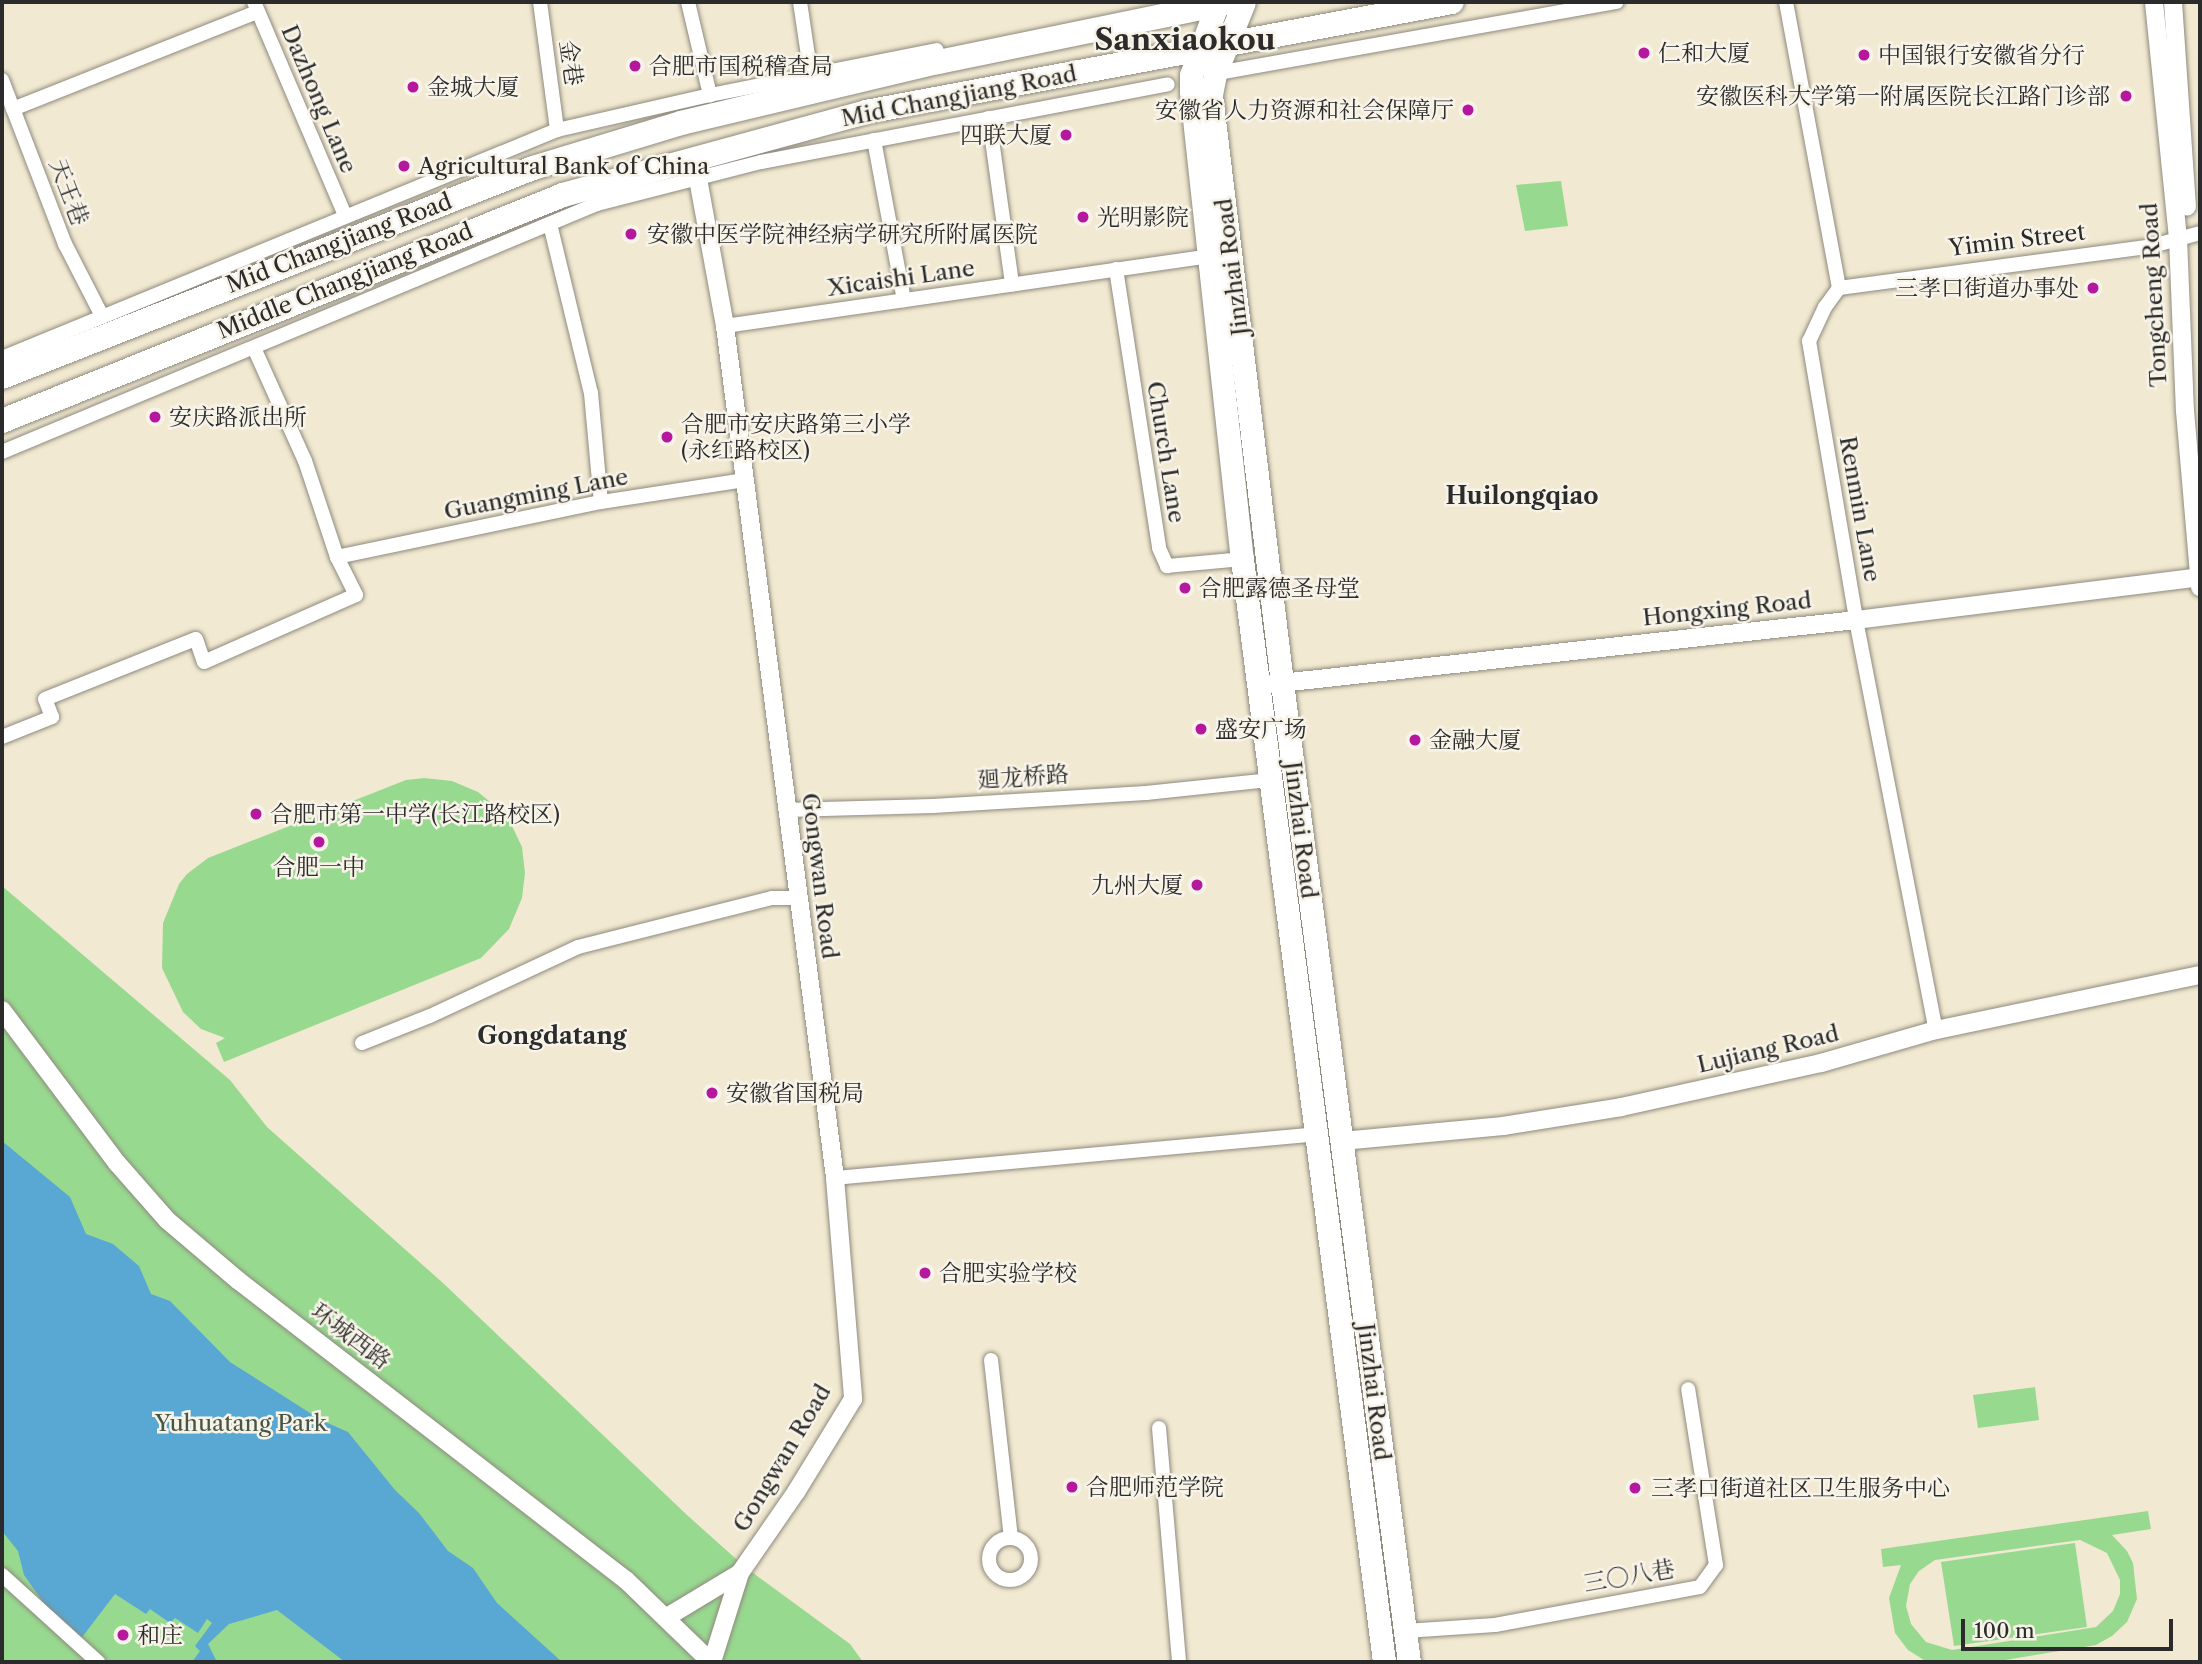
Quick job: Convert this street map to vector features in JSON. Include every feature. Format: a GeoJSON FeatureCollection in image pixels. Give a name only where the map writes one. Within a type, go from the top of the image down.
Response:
{"type":"FeatureCollection","features":[{"type":"Feature","properties":{"kind":"highway"},"geometry":{"type":"LineString","coordinates":[[1226,44],[1452,2]]}},
{"type":"Feature","properties":{"kind":"highway","name":"Mid Changjiang Road"},"geometry":{"type":"LineString","coordinates":[[2,377],[367,231],[546,164],[681,123],[939,62],[1222,3]]}},
{"type":"Feature","properties":{"kind":"highway","name":"Mid Changjiang Road"},"geometry":{"type":"LineString","coordinates":[[696,168],[866,112],[1226,44]]}},
{"type":"Feature","properties":{"kind":"highway","name":"Middle Changjiang Road"},"geometry":{"type":"LineString","coordinates":[[2,421],[563,195],[696,168]]}},
{"type":"Feature","properties":{"kind":"main road","name":"Jinzhai Road"},"geometry":{"type":"LineString","coordinates":[[1244,2],[1226,44],[1208,75],[1282,683],[1409,1662]]}},
{"type":"Feature","properties":{"kind":"main road","name":"Jinzhai Road"},"geometry":{"type":"LineString","coordinates":[[1222,3],[1200,49],[1190,85],[1242,559],[1384,1662]]}},
{"type":"Feature","properties":{"kind":"street","name":"金巷"},"geometry":{"type":"LineString","coordinates":[[540,2],[557,130]]}},
{"type":"Feature","properties":{"kind":"street"},"geometry":{"type":"LineString","coordinates":[[688,2],[710,94]]}},
{"type":"Feature","properties":{"kind":"street"},"geometry":{"type":"LineString","coordinates":[[800,2],[811,76]]}},
{"type":"Feature","properties":{"kind":"street"},"geometry":{"type":"LineString","coordinates":[[2,358],[557,130],[710,94],[1175,2]]}},
{"type":"Feature","properties":{"kind":"street"},"geometry":{"type":"LineString","coordinates":[[1208,75],[1617,2]]}},
{"type":"Feature","properties":{"kind":"street"},"geometry":{"type":"LineString","coordinates":[[1787,2],[1839,288]]}},
{"type":"Feature","properties":{"kind":"street","name":"Tongcheng Road"},"geometry":{"type":"LineString","coordinates":[[2154,2],[2189,235],[2185,411],[2200,580]]}},
{"type":"Feature","properties":{"kind":"street","name":"Tongcheng Road"},"geometry":{"type":"LineString","coordinates":[[2173,2],[2189,235],[2200,480]]}},
{"type":"Feature","properties":{"kind":"street"},"geometry":{"type":"LineString","coordinates":[[13,109],[255,7]]}},
{"type":"Feature","properties":{"kind":"street","name":"Dazhong Lane"},"geometry":{"type":"LineString","coordinates":[[255,7],[345,215]]}},
{"type":"Feature","properties":{"kind":"street","name":"天王巷"},"geometry":{"type":"LineString","coordinates":[[2,80],[65,244],[102,316]]}},
{"type":"Feature","properties":{"kind":"street"},"geometry":{"type":"LineString","coordinates":[[2,453],[597,204],[696,168],[874,140],[1168,84]]}},
{"type":"Feature","properties":{"kind":"street"},"geometry":{"type":"LineString","coordinates":[[989,118],[1012,284]]}},
{"type":"Feature","properties":{"kind":"street"},"geometry":{"type":"LineString","coordinates":[[874,140],[904,300]]}},
{"type":"Feature","properties":{"kind":"street","name":"Gongwan Road"},"geometry":{"type":"LineString","coordinates":[[696,168],[725,326],[835,1178],[853,1399],[796,1492],[740,1573]]}},
{"type":"Feature","properties":{"kind":"street"},"geometry":{"type":"LineString","coordinates":[[550,224],[591,393],[601,502]]}},
{"type":"Feature","properties":{"kind":"street","name":"Yimin Street"},"geometry":{"type":"LineString","coordinates":[[1839,288],[2152,246],[2189,235]]}},
{"type":"Feature","properties":{"kind":"street","name":"Xicaishi Lane"},"geometry":{"type":"LineString","coordinates":[[725,326],[1208,256]]}},
{"type":"Feature","properties":{"kind":"street","name":"Church Lane"},"geometry":{"type":"LineString","coordinates":[[1116,269],[1159,548],[1167,566],[1242,559]]}},
{"type":"Feature","properties":{"kind":"street","name":"Renmin Lane"},"geometry":{"type":"LineString","coordinates":[[1839,288],[1825,307],[1809,341],[1856,620],[1936,1030]]}},
{"type":"Feature","properties":{"kind":"street"},"geometry":{"type":"LineString","coordinates":[[2,737],[51,717],[45,699],[196,639],[204,662],[356,595],[337,557],[305,461],[254,348]]}},
{"type":"Feature","properties":{"kind":"street","name":"Guangming Lane"},"geometry":{"type":"LineString","coordinates":[[337,557],[601,502],[744,480]]}},
{"type":"Feature","properties":{"kind":"street","name":"Hongxing Road"},"geometry":{"type":"LineString","coordinates":[[1258,686],[2200,580]]}},
{"type":"Feature","properties":{"kind":"street","name":"廻龙桥路"},"geometry":{"type":"LineString","coordinates":[[787,810],[933,806],[1146,793],[1261,781]]}},
{"type":"Feature","properties":{"kind":"street"},"geometry":{"type":"LineString","coordinates":[[362,1042],[454,1005],[578,947],[772,898],[799,898]]}},
{"type":"Feature","properties":{"kind":"street","name":"Lujiang Road"},"geometry":{"type":"LineString","coordinates":[[1342,1141],[1503,1126],[1621,1107],[1821,1063],[1936,1030],[2200,975]]}},
{"type":"Feature","properties":{"kind":"street","name":"环城西路"},"geometry":{"type":"LineString","coordinates":[[2,1010],[117,1163],[167,1220],[195,1246],[476,1461],[626,1580],[712,1662]]}},
{"type":"Feature","properties":{"kind":"street"},"geometry":{"type":"LineString","coordinates":[[835,1178],[1304,1135]]}},
{"type":"Feature","properties":{"kind":"street"},"geometry":{"type":"LineString","coordinates":[[991,1360],[1011,1538]]}},
{"type":"Feature","properties":{"kind":"street","name":"三〇八巷"},"geometry":{"type":"LineString","coordinates":[[1405,1631],[1495,1625],[1700,1587],[1716,1565],[1688,1389]]}},
{"type":"Feature","properties":{"kind":"street"},"geometry":{"type":"LineString","coordinates":[[1160,1428],[1179,1662]]}},
{"type":"Feature","properties":{"kind":"street"},"geometry":{"type":"LineString","coordinates":[[667,1617],[740,1573]]}},
{"type":"Feature","properties":{"kind":"street"},"geometry":{"type":"LineString","coordinates":[[712,1662],[740,1573]]}},
{"type":"Feature","properties":{"kind":"street"},"geometry":{"type":"LineString","coordinates":[[2,1575],[98,1662]]}},
{"type":"Feature","properties":{"kind":"green space"},"geometry":{"type":"Polygon","coordinates":[[[1561,181],[1568,226],[1525,231],[1516,185],[1561,181]]]}},
{"type":"Feature","properties":{"kind":"green space"},"geometry":{"type":"Polygon","coordinates":[[[424,778],[452,781],[478,792],[500,810],[512,826],[522,847],[525,873],[522,898],[509,929],[481,958],[224,1062],[216,1043],[225,1038],[201,1029],[183,1012],[162,968],[163,923],[179,884],[187,874],[208,858],[406,780],[424,778]]]}},
{"type":"Feature","properties":{"kind":"green space","name":"Yuhuatang Park"},"geometry":{"type":"Polygon","coordinates":[[[2,886],[230,1080],[267,1127],[443,1283],[687,1515],[745,1567],[850,1644],[863,1662],[2,1662],[2,886]]]}},
{"type":"Feature","properties":{"kind":"green space"},"geometry":{"type":"Polygon","coordinates":[[[2035,1387],[2039,1420],[1978,1428],[1973,1395],[2035,1387]]]}},
{"type":"Feature","properties":{"kind":"green space"},"geometry":{"type":"Polygon","coordinates":[[[2148,1511],[2151,1529],[2112,1535],[2127,1551],[2133,1563],[2137,1599],[2127,1622],[2112,1636],[2096,1645],[1993,1662],[1927,1662],[1908,1650],[1895,1633],[1889,1598],[1901,1565],[1883,1567],[1881,1549],[2148,1511]],[[2080,1540],[1935,1560],[1919,1571],[1910,1584],[1906,1606],[1911,1624],[1926,1642],[1952,1650],[2096,1627],[2113,1611],[2120,1594],[2120,1580],[2107,1553],[2080,1540]]]}},
{"type":"Feature","properties":{"kind":"green space"},"geometry":{"type":"Polygon","coordinates":[[[2075,1543],[2087,1627],[1954,1646],[1941,1562],[2075,1543]]]}},
{"type":"Feature","properties":{"kind":"water"},"geometry":{"type":"Polygon","coordinates":[[[2,1141],[70,1197],[86,1234],[113,1244],[139,1266],[151,1294],[170,1301],[230,1362],[321,1420],[348,1432],[395,1490],[419,1513],[448,1551],[473,1568],[497,1603],[562,1662],[345,1662],[277,1610],[229,1624],[208,1644],[217,1662],[192,1662],[200,1651],[195,1646],[212,1623],[207,1619],[198,1633],[175,1618],[170,1623],[150,1609],[146,1614],[115,1594],[80,1640],[55,1619],[24,1575],[18,1551],[2,1531],[2,1141]]]}},
{"type":"Feature","properties":{"kind":"place","name":"仁和大厦"},"geometry":{"type":"Point","coordinates":[1644,53]}},
{"type":"Feature","properties":{"kind":"place","name":"中国银行安徽省分行"},"geometry":{"type":"Point","coordinates":[1864,55]}},
{"type":"Feature","properties":{"kind":"place","name":"合肥市国税稽查局"},"geometry":{"type":"Point","coordinates":[635,66]}},
{"type":"Feature","properties":{"kind":"place","name":"金城大厦"},"geometry":{"type":"Point","coordinates":[413,87]}},
{"type":"Feature","properties":{"kind":"place","name":"安徽医科大学第一附属医院长江路门诊部"},"geometry":{"type":"Point","coordinates":[2126,96]}},
{"type":"Feature","properties":{"kind":"place","name":"安徽省人力资源和社会保障厅"},"geometry":{"type":"Point","coordinates":[1468,110]}},
{"type":"Feature","properties":{"kind":"place","name":"四联大厦"},"geometry":{"type":"Point","coordinates":[1066,135]}},
{"type":"Feature","properties":{"kind":"place","name":"Agricultural Bank of China"},"geometry":{"type":"Point","coordinates":[404,166]}},
{"type":"Feature","properties":{"kind":"place","name":"光明影院"},"geometry":{"type":"Point","coordinates":[1083,217]}},
{"type":"Feature","properties":{"kind":"place","name":"安徽中医学院神经病学研究所附属医院"},"geometry":{"type":"Point","coordinates":[631,234]}},
{"type":"Feature","properties":{"kind":"place","name":"三孝口街道办事处"},"geometry":{"type":"Point","coordinates":[2093,288]}},
{"type":"Feature","properties":{"kind":"place","name":"安庆路派出所"},"geometry":{"type":"Point","coordinates":[155,417]}},
{"type":"Feature","properties":{"kind":"place","name":"合肥市安庆路第三小学 (永红路校区)"},"geometry":{"type":"Point","coordinates":[667,437]}},
{"type":"Feature","properties":{"kind":"place","name":"合肥露德圣母堂"},"geometry":{"type":"Point","coordinates":[1185,588]}},
{"type":"Feature","properties":{"kind":"place","name":"盛安广场"},"geometry":{"type":"Point","coordinates":[1201,729]}},
{"type":"Feature","properties":{"kind":"place","name":"金融大厦"},"geometry":{"type":"Point","coordinates":[1415,740]}},
{"type":"Feature","properties":{"kind":"place","name":"合肥市第一中学(长江路校区)"},"geometry":{"type":"Point","coordinates":[256,814]}},
{"type":"Feature","properties":{"kind":"place","name":"合肥一中"},"geometry":{"type":"Point","coordinates":[319,842]}},
{"type":"Feature","properties":{"kind":"place","name":"九州大厦"},"geometry":{"type":"Point","coordinates":[1197,885]}},
{"type":"Feature","properties":{"kind":"place","name":"安徽省国税局"},"geometry":{"type":"Point","coordinates":[712,1093]}},
{"type":"Feature","properties":{"kind":"place","name":"合肥实验学校"},"geometry":{"type":"Point","coordinates":[925,1273]}},
{"type":"Feature","properties":{"kind":"place","name":"合肥师范学院"},"geometry":{"type":"Point","coordinates":[1072,1487]}},
{"type":"Feature","properties":{"kind":"place","name":"三孝口街道社区卫生服务中心"},"geometry":{"type":"Point","coordinates":[1635,1488]}},
{"type":"Feature","properties":{"kind":"place","name":"和庄"},"geometry":{"type":"Point","coordinates":[123,1635]}},
{"type":"Feature","properties":{"kind":"district","name":"Sanxiaokou"},"geometry":{"type":"Point","coordinates":[1185,40]}},
{"type":"Feature","properties":{"kind":"district","name":"Huilongqiao"},"geometry":{"type":"Point","coordinates":[1522,496]}},
{"type":"Feature","properties":{"kind":"district","name":"Gongdatang"},"geometry":{"type":"Point","coordinates":[552,1036]}}]}
